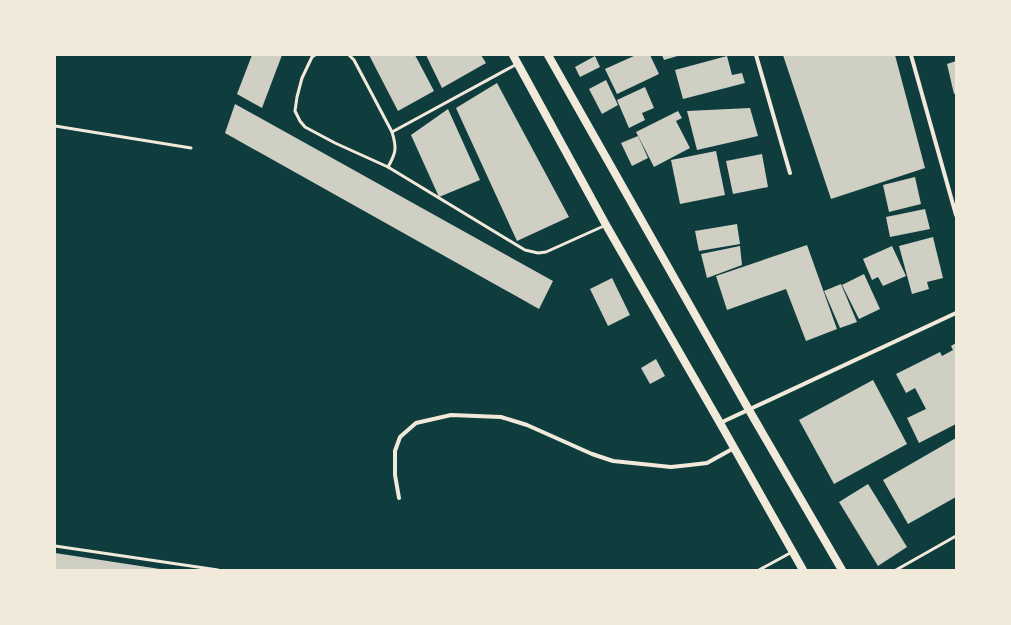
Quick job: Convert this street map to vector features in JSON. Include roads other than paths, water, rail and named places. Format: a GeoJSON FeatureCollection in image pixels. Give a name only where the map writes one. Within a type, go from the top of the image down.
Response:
{"type":"FeatureCollection","features":[{"type":"Feature","properties":{"kind":"main road"},"geometry":{"type":"LineString","coordinates":[[513,55],[606,225],[803,570]]}},
{"type":"Feature","properties":{"kind":"main road"},"geometry":{"type":"LineString","coordinates":[[548,55],[749,410],[842,570]]}},
{"type":"Feature","properties":{"kind":"street"},"geometry":{"type":"LineString","coordinates":[[756,55],[790,173]]}},
{"type":"Feature","properties":{"kind":"street"},"geometry":{"type":"LineString","coordinates":[[911,55],[956,215]]}},
{"type":"Feature","properties":{"kind":"street"},"geometry":{"type":"LineString","coordinates":[[720,423],[956,313]]}},
{"type":"Feature","properties":{"kind":"street"},"geometry":{"type":"LineString","coordinates":[[399,498],[395,475],[395,451],[400,438],[416,423],[451,415],[501,417],[527,425],[592,454],[613,461],[671,466],[690,465],[706,463],[734,448]]}},
{"type":"Feature","properties":{"kind":"lane"},"geometry":{"type":"LineString","coordinates":[[314,55],[302,78],[295,111],[305,127],[335,143],[388,167],[525,250],[538,253],[546,252],[606,225]]}},
{"type":"Feature","properties":{"kind":"lane"},"geometry":{"type":"LineString","coordinates":[[349,55],[354,60],[392,132],[396,144],[395,155],[388,167]]}},
{"type":"Feature","properties":{"kind":"lane"},"geometry":{"type":"LineString","coordinates":[[392,132],[518,64]]}},
{"type":"Feature","properties":{"kind":"lane"},"geometry":{"type":"LineString","coordinates":[[55,126],[191,148]]}},
{"type":"Feature","properties":{"kind":"lane"},"geometry":{"type":"LineString","coordinates":[[896,570],[956,536]]}},
{"type":"Feature","properties":{"kind":"lane"},"geometry":{"type":"LineString","coordinates":[[55,546],[218,570]]}},
{"type":"Feature","properties":{"kind":"lane"},"geometry":{"type":"LineString","coordinates":[[759,570],[792,552]]}}]}
